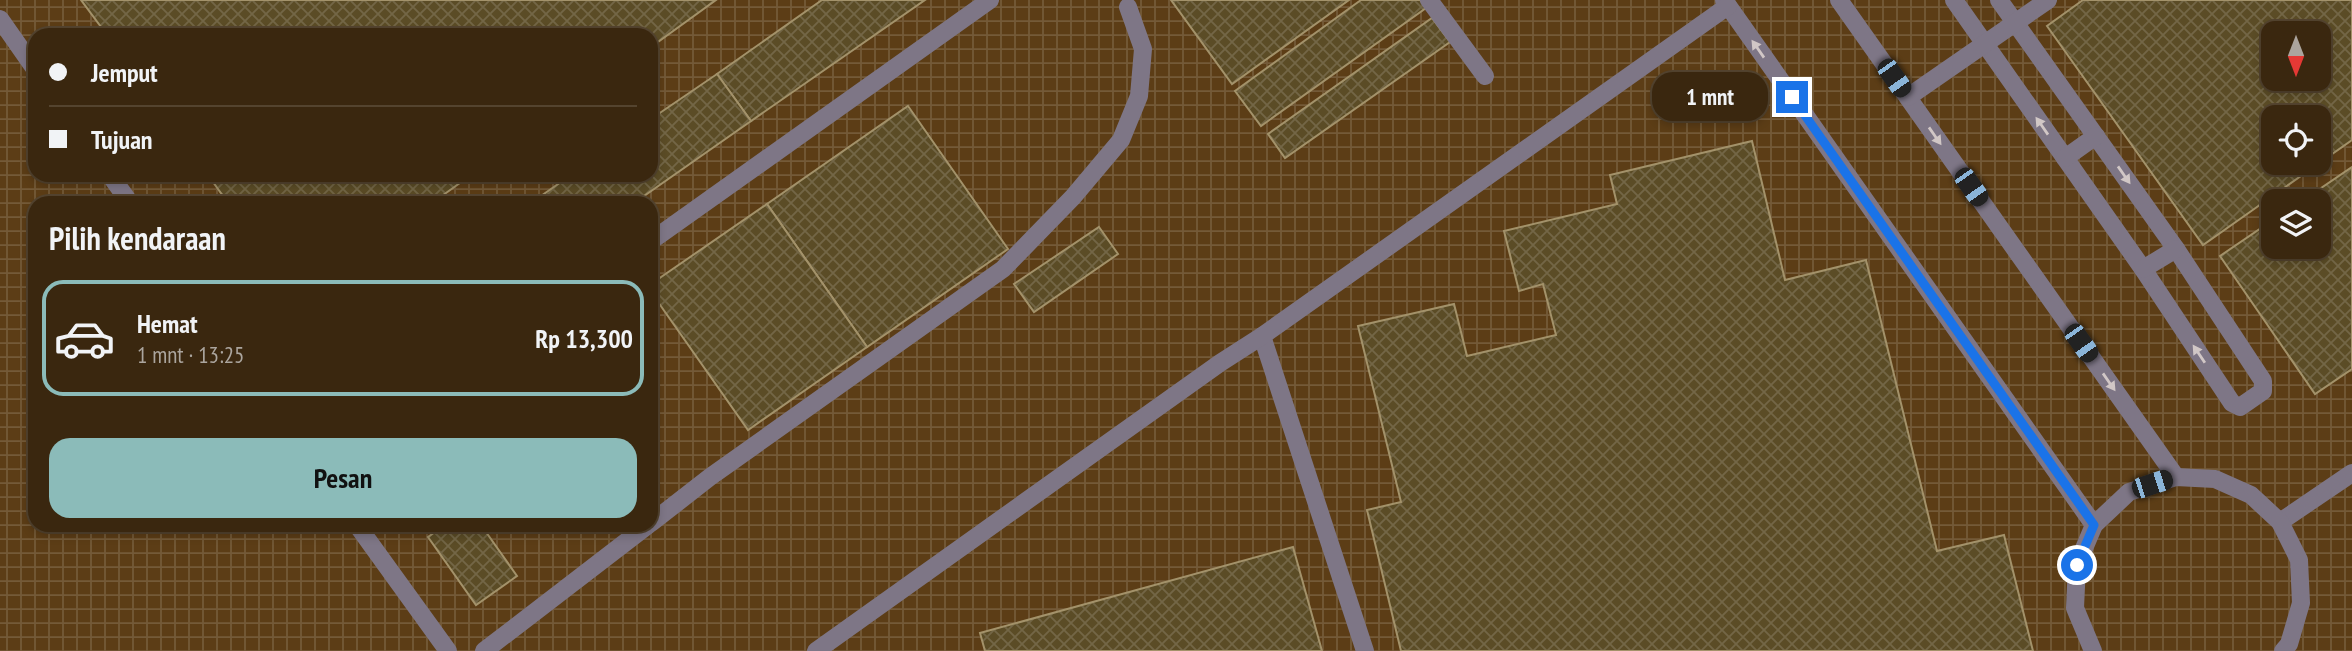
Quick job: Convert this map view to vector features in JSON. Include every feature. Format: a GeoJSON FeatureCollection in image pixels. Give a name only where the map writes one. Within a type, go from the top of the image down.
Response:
{"type":"FeatureCollection","features":[{"type":"Feature","properties":{"kind":"lane"},"geometry":{"type":"LineString","coordinates":[[658,236],[990,0]]}},
{"type":"Feature","properties":{"kind":"lane"},"geometry":{"type":"LineString","coordinates":[[1429,0],[1485,76]]}},
{"type":"Feature","properties":{"kind":"lane"},"geometry":{"type":"LineString","coordinates":[[1839,0],[2176,477]]}},
{"type":"Feature","properties":{"kind":"lane"},"geometry":{"type":"LineString","coordinates":[[1954,0],[2143,269],[2232,403],[2240,407],[2263,391],[2263,382],[2176,249],[1999,0]]}},
{"type":"Feature","properties":{"kind":"lane"},"geometry":{"type":"LineString","coordinates":[[1908,97],[2048,0]]}},
{"type":"Feature","properties":{"kind":"lane"},"geometry":{"type":"LineString","coordinates":[[816,651],[1262,336],[1726,3],[2094,525]]}},
{"type":"Feature","properties":{"kind":"lane"},"geometry":{"type":"LineString","coordinates":[[658,518],[710,477],[1003,269],[1073,197],[1121,140],[1139,96],[1143,49],[1128,8]]}},
{"type":"Feature","properties":{"kind":"lane"},"geometry":{"type":"LineString","coordinates":[[0,19],[28,59]]}},
{"type":"Feature","properties":{"kind":"lane"},"geometry":{"type":"LineString","coordinates":[[2065,158],[2096,136]]}},
{"type":"Feature","properties":{"kind":"lane"},"geometry":{"type":"LineString","coordinates":[[2143,269],[2176,249]]}},
{"type":"Feature","properties":{"kind":"lane"},"geometry":{"type":"LineString","coordinates":[[1262,336],[1364,651]]}},
{"type":"Feature","properties":{"kind":"lane"},"geometry":{"type":"LineString","coordinates":[[2280,522],[2352,473]]}},
{"type":"Feature","properties":{"kind":"lane"},"geometry":{"type":"LineString","coordinates":[[2093,651],[2075,608],[2077,565],[2094,525],[2129,492],[2176,477],[2215,480],[2251,495],[2280,522],[2298,560],[2301,603],[2289,644],[2283,651]]}},
{"type":"Feature","properties":{"kind":"lane"},"geometry":{"type":"LineString","coordinates":[[362,532],[448,651]]}},
{"type":"Feature","properties":{"kind":"lane"},"geometry":{"type":"LineString","coordinates":[[484,651],[640,532]]}},
{"type":"Feature","properties":{"kind":"shaded area"},"geometry":{"type":"Polygon","coordinates":[[[0,0],[2352,0],[2352,651],[0,651],[0,0]]]}},
{"type":"Feature","properties":{"kind":"building"},"geometry":{"type":"Polygon","coordinates":[[[81,0],[716,0],[658,42],[658,28],[102,28],[81,0]]]}},
{"type":"Feature","properties":{"kind":"building"},"geometry":{"type":"Polygon","coordinates":[[[822,0],[925,0],[751,121],[717,74],[822,0]]]}},
{"type":"Feature","properties":{"kind":"building"},"geometry":{"type":"Polygon","coordinates":[[[1171,0],[1349,0],[1232,84],[1171,0]]]}},
{"type":"Feature","properties":{"kind":"building"},"geometry":{"type":"Polygon","coordinates":[[[1361,0],[1420,0],[1426,8],[1261,126],[1235,91],[1361,0]]]}},
{"type":"Feature","properties":{"kind":"building"},"geometry":{"type":"Polygon","coordinates":[[[2083,0],[2352,0],[2352,140],[2331,155],[2331,105],[2261,105],[2261,175],[2302,175],[2282,189],[2261,189],[2261,204],[2203,245],[2047,26],[2083,0]]]}},
{"type":"Feature","properties":{"kind":"building"},"geometry":{"type":"Polygon","coordinates":[[[1432,18],[1450,42],[1285,158],[1268,134],[1432,18]]]}},
{"type":"Feature","properties":{"kind":"building"},"geometry":{"type":"Polygon","coordinates":[[[717,74],[751,121],[644,196],[541,196],[561,182],[658,182],[658,114],[717,74]]]}},
{"type":"Feature","properties":{"kind":"building"},"geometry":{"type":"Polygon","coordinates":[[[908,106],[1008,249],[867,347],[767,204],[908,106]]]}},
{"type":"Feature","properties":{"kind":"building"},"geometry":{"type":"Polygon","coordinates":[[[1752,141],[1785,280],[1866,260],[1937,551],[2004,535],[2033,651],[1401,651],[1367,510],[1401,502],[1358,326],[1454,304],[1467,356],[1556,335],[1543,284],[1519,291],[1504,231],[1617,204],[1610,175],[1752,141]]]}},
{"type":"Feature","properties":{"kind":"building"},"geometry":{"type":"Polygon","coordinates":[[[2352,167],[2352,369],[2315,394],[2220,256],[2261,228],[2261,259],[2331,259],[2331,189],[2320,189],[2352,167]]]}},
{"type":"Feature","properties":{"kind":"building"},"geometry":{"type":"Polygon","coordinates":[[[213,182],[461,182],[442,196],[223,196],[213,182]]]}},
{"type":"Feature","properties":{"kind":"building"},"geometry":{"type":"Polygon","coordinates":[[[767,204],[867,347],[748,430],[658,302],[658,279],[767,204]]]}},
{"type":"Feature","properties":{"kind":"building"},"geometry":{"type":"Polygon","coordinates":[[[1099,227],[1118,254],[1034,312],[1014,284],[1099,227]]]}},
{"type":"Feature","properties":{"kind":"building"},"geometry":{"type":"Polygon","coordinates":[[[435,532],[486,532],[517,576],[476,605],[428,537],[435,532]]]}},
{"type":"Feature","properties":{"kind":"building"},"geometry":{"type":"Polygon","coordinates":[[[1293,547],[1322,651],[985,651],[980,633],[1293,547]]]}},
{"type":"Feature","properties":{"kind":"route"},"geometry":{"type":"LineString","coordinates":[[1792,97],[2094,525],[2077,565]]}}]}
